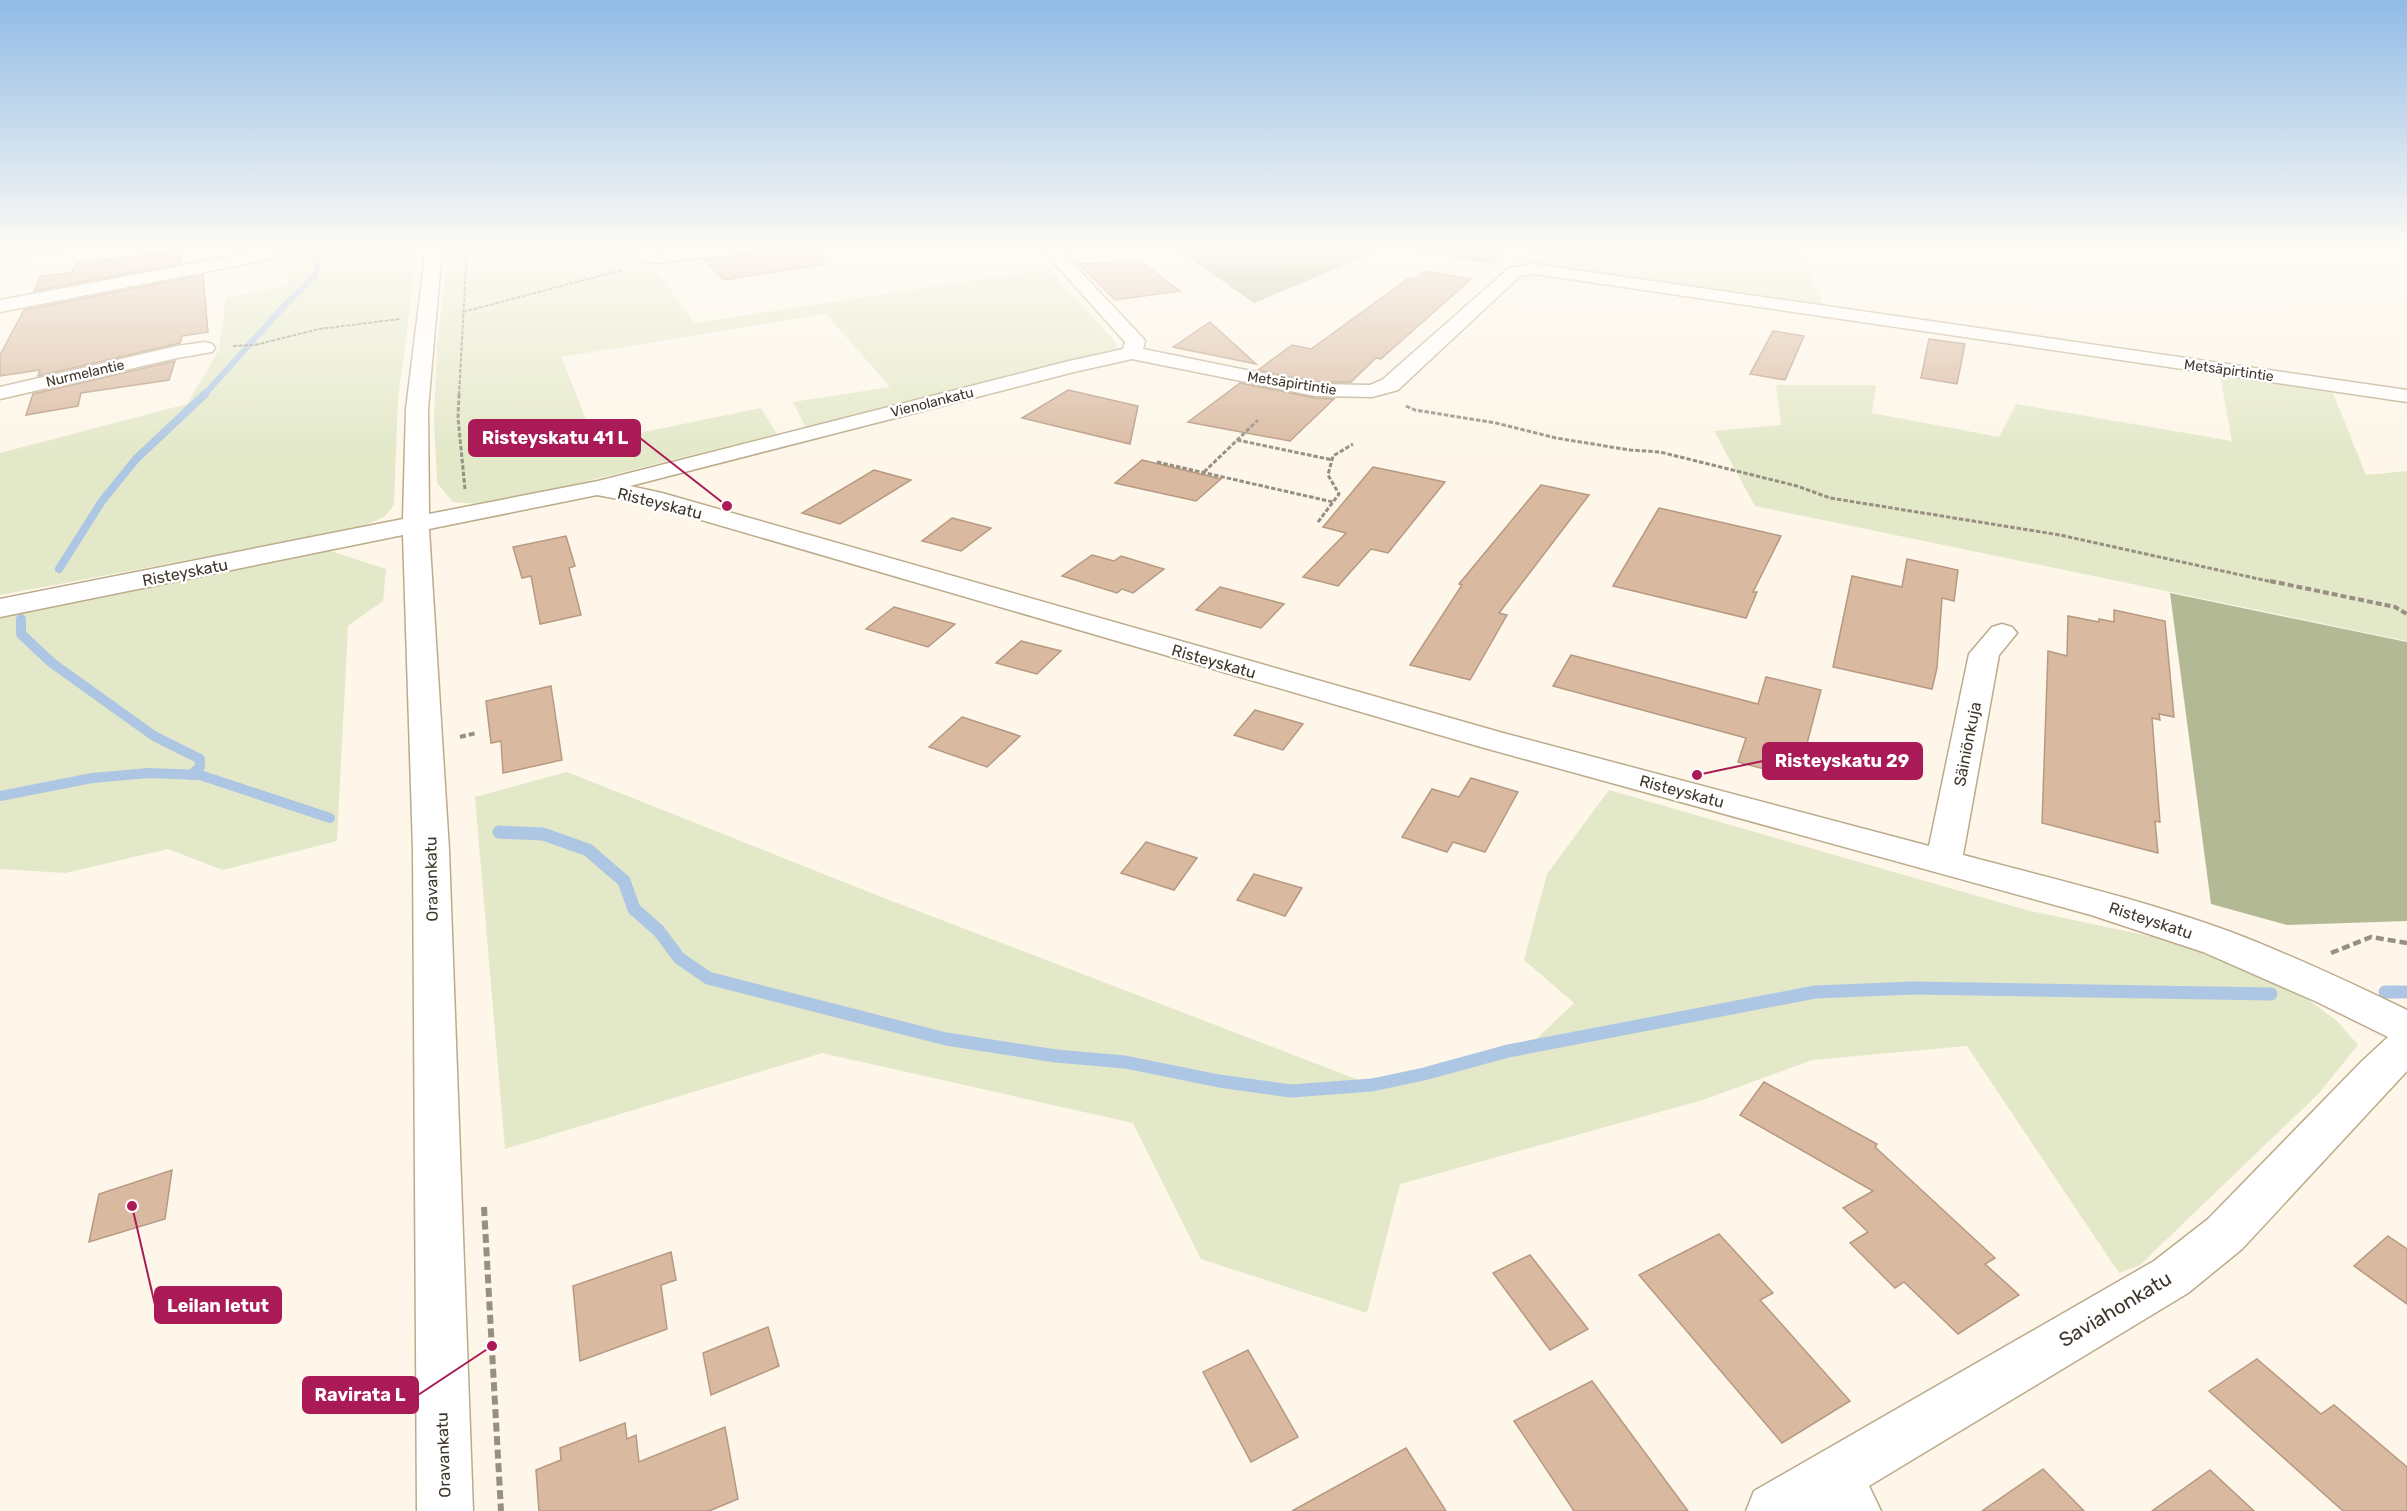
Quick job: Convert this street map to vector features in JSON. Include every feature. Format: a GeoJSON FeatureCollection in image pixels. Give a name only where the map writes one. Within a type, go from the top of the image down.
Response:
{"type":"FeatureCollection","features":[{"type":"Feature","properties":{"kind":"street","name":"Oravankatu"},"geometry":{"type":"LineString","coordinates":[[427,319],[417,409],[416,526],[431,850],[445,1511]]}},
{"type":"Feature","properties":{"kind":"street"},"geometry":{"type":"LineString","coordinates":[[1114,319],[1135,341],[1132,353]]}},
{"type":"Feature","properties":{"kind":"street","name":"Metsäpirtintie"},"geometry":{"type":"LineString","coordinates":[[1132,353],[1315,390],[1372,391],[1390,386],[1464,319]]}},
{"type":"Feature","properties":{"kind":"street","name":"Metsäpirtintie"},"geometry":{"type":"LineString","coordinates":[[1875,319],[2407,396]]}},
{"type":"Feature","properties":{"kind":"street","name":"Nurmelantie"},"geometry":{"type":"LineString","coordinates":[[0,393],[177,352],[205,348]]}},
{"type":"Feature","properties":{"kind":"street","name":"Vienolankatu"},"geometry":{"type":"LineString","coordinates":[[597,488],[1049,372],[1132,353]]}},
{"type":"Feature","properties":{"kind":"street","name":"Risteyskatu"},"geometry":{"type":"LineString","coordinates":[[0,608],[597,488],[653,498],[1492,740],[2102,905],[2217,942],[2295,975],[2407,1028]]}},
{"type":"Feature","properties":{"kind":"street","name":"Säiniönkuja"},"geometry":{"type":"LineString","coordinates":[[1944,861],[1984,654],[2002,633]]}},
{"type":"Feature","properties":{"kind":"street","name":"Saviahonkatu"},"geometry":{"type":"LineString","coordinates":[[1774,1511],[1840,1495],[2171,1277],[2225,1234],[2377,1072],[2407,1045]]}},
{"type":"Feature","properties":{"kind":"path"},"geometry":{"type":"LineString","coordinates":[[242,346],[255,345],[319,329],[406,319]]}},
{"type":"Feature","properties":{"kind":"path"},"geometry":{"type":"LineString","coordinates":[[1397,405],[1496,423],[1556,438],[1630,450],[1660,452],[1797,486],[1830,498],[2060,535],[2192,566],[2395,607],[2407,614]]}},
{"type":"Feature","properties":{"kind":"path"},"geometry":{"type":"LineString","coordinates":[[1204,473],[1258,420]]}},
{"type":"Feature","properties":{"kind":"path"},"geometry":{"type":"LineString","coordinates":[[1237,440],[1332,460]]}},
{"type":"Feature","properties":{"kind":"path"},"geometry":{"type":"LineString","coordinates":[[1318,522],[1338,494],[1328,475],[1332,460],[1334,456],[1353,444]]}},
{"type":"Feature","properties":{"kind":"path"},"geometry":{"type":"LineString","coordinates":[[1156,462],[1333,502]]}},
{"type":"Feature","properties":{"kind":"path"},"geometry":{"type":"LineString","coordinates":[[454,738],[476,733]]}},
{"type":"Feature","properties":{"kind":"path"},"geometry":{"type":"LineString","coordinates":[[2295,975],[2328,954],[2371,937],[2407,942]]}},
{"type":"Feature","properties":{"kind":"green space"},"geometry":{"type":"Polygon","coordinates":[[[223,319],[409,319],[398,399],[394,505],[384,517],[356,529],[0,595],[0,453],[187,404],[219,350],[223,319]]]}},
{"type":"Feature","properties":{"kind":"green space"},"geometry":{"type":"Polygon","coordinates":[[[440,319],[691,319],[694,323],[723,319],[798,319],[561,357],[595,442],[761,408],[777,434],[491,505],[453,502],[437,483],[434,418],[440,319]]]}},
{"type":"Feature","properties":{"kind":"green space"},"geometry":{"type":"Polygon","coordinates":[[[830,319],[1094,319],[1117,344],[1115,352],[806,428],[793,402],[890,387],[830,319]]]}},
{"type":"Feature","properties":{"kind":"green space"},"geometry":{"type":"Polygon","coordinates":[[[2220,375],[2333,393],[2366,475],[2407,471],[2407,641],[1755,506],[1714,431],[1781,425],[1776,385],[1876,385],[1872,413],[1999,437],[2016,404],[2232,441],[2220,375]]]}},
{"type":"Feature","properties":{"kind":"green space"},"geometry":{"type":"Polygon","coordinates":[[[327,550],[386,569],[383,601],[348,626],[337,841],[223,870],[168,849],[65,873],[0,869],[0,616],[327,550]]]}},
{"type":"Feature","properties":{"kind":"green space"},"geometry":{"type":"Polygon","coordinates":[[[2170,593],[2407,642],[2407,921],[2287,925],[2211,904],[2170,593]]]}},
{"type":"Feature","properties":{"kind":"green space"},"geometry":{"type":"Polygon","coordinates":[[[567,772],[884,898],[1372,1085],[1528,1047],[1574,1003],[1524,960],[1547,874],[1609,790],[2026,910],[2177,942],[2288,985],[2337,1021],[2358,1045],[2319,1093],[2140,1265],[2119,1273],[1967,1046],[1812,1060],[1703,1100],[1400,1184],[1367,1313],[1201,1259],[1133,1123],[822,1053],[505,1149],[475,797],[567,772]]]}},
{"type":"Feature","properties":{"kind":"building"},"geometry":{"type":"Polygon","coordinates":[[[19,319],[207,319],[208,332],[182,336],[180,343],[38,376],[40,370],[0,376],[0,355],[19,319]]]}},
{"type":"Feature","properties":{"kind":"building"},"geometry":{"type":"Polygon","coordinates":[[[1353,319],[1427,319],[1381,359],[1376,358],[1351,382],[1315,382],[1258,370],[1292,345],[1311,349],[1353,319]]]}},
{"type":"Feature","properties":{"kind":"building"},"geometry":{"type":"Polygon","coordinates":[[[1210,322],[1256,364],[1173,347],[1210,322]]]}},
{"type":"Feature","properties":{"kind":"building"},"geometry":{"type":"Polygon","coordinates":[[[1773,331],[1804,336],[1785,380],[1750,374],[1773,331]]]}},
{"type":"Feature","properties":{"kind":"building"},"geometry":{"type":"Polygon","coordinates":[[[1929,339],[1965,344],[1957,384],[1921,378],[1929,339]]]}},
{"type":"Feature","properties":{"kind":"building"},"geometry":{"type":"Polygon","coordinates":[[[175,361],[169,380],[81,393],[78,406],[26,415],[33,394],[175,361]]]}},
{"type":"Feature","properties":{"kind":"building"},"geometry":{"type":"Polygon","coordinates":[[[1240,383],[1315,398],[1334,399],[1290,441],[1188,422],[1240,383]]]}},
{"type":"Feature","properties":{"kind":"building"},"geometry":{"type":"Polygon","coordinates":[[[1068,390],[1138,406],[1130,444],[1022,418],[1068,390]]]}},
{"type":"Feature","properties":{"kind":"building"},"geometry":{"type":"Polygon","coordinates":[[[1142,460],[1221,479],[1196,501],[1115,483],[1142,460]]]}},
{"type":"Feature","properties":{"kind":"building"},"geometry":{"type":"Polygon","coordinates":[[[1373,467],[1445,482],[1388,553],[1371,549],[1338,586],[1303,577],[1346,533],[1323,527],[1373,467]]]}},
{"type":"Feature","properties":{"kind":"building"},"geometry":{"type":"Polygon","coordinates":[[[874,470],[911,480],[840,524],[802,513],[874,470]]]}},
{"type":"Feature","properties":{"kind":"building"},"geometry":{"type":"Polygon","coordinates":[[[1541,485],[1589,495],[1499,613],[1507,615],[1470,680],[1410,665],[1462,585],[1459,584],[1541,485]]]}},
{"type":"Feature","properties":{"kind":"building"},"geometry":{"type":"Polygon","coordinates":[[[1659,508],[1781,536],[1753,592],[1757,592],[1746,618],[1613,586],[1659,508]]]}},
{"type":"Feature","properties":{"kind":"building"},"geometry":{"type":"Polygon","coordinates":[[[952,518],[991,528],[961,551],[922,541],[952,518]]]}},
{"type":"Feature","properties":{"kind":"building"},"geometry":{"type":"Polygon","coordinates":[[[566,536],[575,566],[569,568],[581,615],[540,624],[531,576],[522,578],[513,547],[566,536]]]}},
{"type":"Feature","properties":{"kind":"building"},"geometry":{"type":"Polygon","coordinates":[[[1092,555],[1114,561],[1121,556],[1164,569],[1133,593],[1122,589],[1117,593],[1062,576],[1092,555]]]}},
{"type":"Feature","properties":{"kind":"building"},"geometry":{"type":"Polygon","coordinates":[[[1907,559],[1958,570],[1954,601],[1942,598],[1937,668],[1932,689],[1833,667],[1852,576],[1902,587],[1907,559]]]}},
{"type":"Feature","properties":{"kind":"building"},"geometry":{"type":"Polygon","coordinates":[[[1220,587],[1284,604],[1261,628],[1196,610],[1220,587]]]}},
{"type":"Feature","properties":{"kind":"building"},"geometry":{"type":"Polygon","coordinates":[[[894,607],[955,624],[928,647],[866,629],[894,607]]]}},
{"type":"Feature","properties":{"kind":"building"},"geometry":{"type":"Polygon","coordinates":[[[2114,610],[2165,621],[2174,717],[2159,714],[2160,720],[2152,718],[2160,822],[2155,821],[2158,853],[2042,823],[2048,651],[2067,656],[2068,616],[2099,622],[2099,619],[2114,622],[2114,610]]]}},
{"type":"Feature","properties":{"kind":"building"},"geometry":{"type":"Polygon","coordinates":[[[1021,641],[1061,651],[1037,674],[996,663],[1021,641]]]}},
{"type":"Feature","properties":{"kind":"building"},"geometry":{"type":"Polygon","coordinates":[[[1571,655],[1758,704],[1766,677],[1821,690],[1798,778],[1738,762],[1746,738],[1553,686],[1571,655]]]}},
{"type":"Feature","properties":{"kind":"building"},"geometry":{"type":"Polygon","coordinates":[[[551,686],[562,760],[503,773],[501,741],[491,743],[486,701],[551,686]]]}},
{"type":"Feature","properties":{"kind":"building"},"geometry":{"type":"Polygon","coordinates":[[[1255,710],[1303,724],[1283,750],[1234,735],[1255,710]]]}},
{"type":"Feature","properties":{"kind":"building"},"geometry":{"type":"Polygon","coordinates":[[[962,717],[1020,736],[987,767],[929,747],[962,717]]]}},
{"type":"Feature","properties":{"kind":"building"},"geometry":{"type":"Polygon","coordinates":[[[1471,778],[1518,792],[1485,852],[1453,842],[1447,852],[1402,837],[1432,789],[1459,797],[1471,778]]]}},
{"type":"Feature","properties":{"kind":"building"},"geometry":{"type":"Polygon","coordinates":[[[1146,842],[1197,858],[1174,890],[1121,873],[1146,842]]]}},
{"type":"Feature","properties":{"kind":"building"},"geometry":{"type":"Polygon","coordinates":[[[1254,874],[1302,888],[1285,916],[1237,900],[1254,874]]]}},
{"type":"Feature","properties":{"kind":"building"},"geometry":{"type":"Polygon","coordinates":[[[1764,1082],[1877,1144],[1875,1147],[1995,1258],[1985,1264],[2019,1295],[1958,1334],[1904,1282],[1895,1288],[1850,1243],[1868,1232],[1843,1208],[1873,1191],[1740,1115],[1764,1082]]]}},
{"type":"Feature","properties":{"kind":"building"},"geometry":{"type":"Polygon","coordinates":[[[172,1170],[165,1219],[89,1242],[99,1194],[172,1170]]]}},
{"type":"Feature","properties":{"kind":"building"},"geometry":{"type":"Polygon","coordinates":[[[1719,1234],[1773,1293],[1760,1300],[1850,1401],[1782,1443],[1639,1275],[1719,1234]]]}},
{"type":"Feature","properties":{"kind":"building"},"geometry":{"type":"Polygon","coordinates":[[[2388,1236],[2407,1249],[2407,1304],[2354,1266],[2388,1236]]]}},
{"type":"Feature","properties":{"kind":"building"},"geometry":{"type":"Polygon","coordinates":[[[671,1252],[676,1280],[661,1285],[667,1329],[580,1361],[573,1286],[671,1252]]]}},
{"type":"Feature","properties":{"kind":"building"},"geometry":{"type":"Polygon","coordinates":[[[1530,1255],[1588,1329],[1550,1350],[1493,1273],[1530,1255]]]}},
{"type":"Feature","properties":{"kind":"building"},"geometry":{"type":"Polygon","coordinates":[[[768,1327],[779,1366],[711,1395],[703,1353],[768,1327]]]}},
{"type":"Feature","properties":{"kind":"building"},"geometry":{"type":"Polygon","coordinates":[[[1248,1350],[1298,1437],[1251,1462],[1203,1372],[1248,1350]]]}},
{"type":"Feature","properties":{"kind":"building"},"geometry":{"type":"Polygon","coordinates":[[[2257,1359],[2321,1414],[2334,1405],[2407,1467],[2407,1511],[2343,1511],[2209,1391],[2257,1359]]]}},
{"type":"Feature","properties":{"kind":"building"},"geometry":{"type":"Polygon","coordinates":[[[1592,1381],[1688,1511],[1574,1511],[1514,1421],[1592,1381]]]}},
{"type":"Feature","properties":{"kind":"building"},"geometry":{"type":"Polygon","coordinates":[[[625,1423],[627,1439],[636,1435],[639,1462],[725,1427],[738,1499],[709,1511],[539,1511],[536,1470],[561,1460],[560,1448],[625,1423]]]}},
{"type":"Feature","properties":{"kind":"building"},"geometry":{"type":"Polygon","coordinates":[[[1406,1448],[1446,1511],[1292,1511],[1406,1448]]]}},
{"type":"Feature","properties":{"kind":"building"},"geometry":{"type":"Polygon","coordinates":[[[2043,1469],[2084,1511],[1982,1511],[2043,1469]]]}},
{"type":"Feature","properties":{"kind":"building"},"geometry":{"type":"Polygon","coordinates":[[[2210,1470],[2254,1511],[2152,1511],[2210,1470]]]}},
{"type":"Feature","properties":{"kind":"waterway"},"geometry":{"type":"LineString","coordinates":[[204,395],[273,319]]}},
{"type":"Feature","properties":{"kind":"waterway"},"geometry":{"type":"LineString","coordinates":[[59,569],[102,501],[136,459],[204,395]]}},
{"type":"Feature","properties":{"kind":"waterway"},"geometry":{"type":"LineString","coordinates":[[21,619],[21,634],[52,663],[154,736],[200,759],[200,767],[191,775]]}},
{"type":"Feature","properties":{"kind":"waterway"},"geometry":{"type":"LineString","coordinates":[[0,796],[92,778],[149,773],[191,775]]}},
{"type":"Feature","properties":{"kind":"waterway"},"geometry":{"type":"LineString","coordinates":[[191,775],[200,775],[330,818]]}},
{"type":"Feature","properties":{"kind":"waterway"},"geometry":{"type":"LineString","coordinates":[[499,832],[543,834],[588,850],[624,881],[634,909],[659,931],[679,958],[708,978],[946,1039],[1056,1056],[1125,1062],[1219,1081],[1291,1091],[1372,1085],[1424,1074],[1508,1051],[1815,992],[1914,988],[2271,994]]}},
{"type":"Feature","properties":{"kind":"waterway"},"geometry":{"type":"LineString","coordinates":[[2385,992],[2407,992]]}},
{"type":"Feature","properties":{"kind":"place","name":"Risteyskatu 41 L"},"geometry":{"type":"Point","coordinates":[727,506]}},
{"type":"Feature","properties":{"kind":"place","name":"Risteyskatu 29"},"geometry":{"type":"Point","coordinates":[1697,775]}},
{"type":"Feature","properties":{"kind":"place","name":"Leilan letut"},"geometry":{"type":"Point","coordinates":[132,1206]}},
{"type":"Feature","properties":{"kind":"place","name":"Ravirata L"},"geometry":{"type":"Point","coordinates":[492,1346]}}]}
